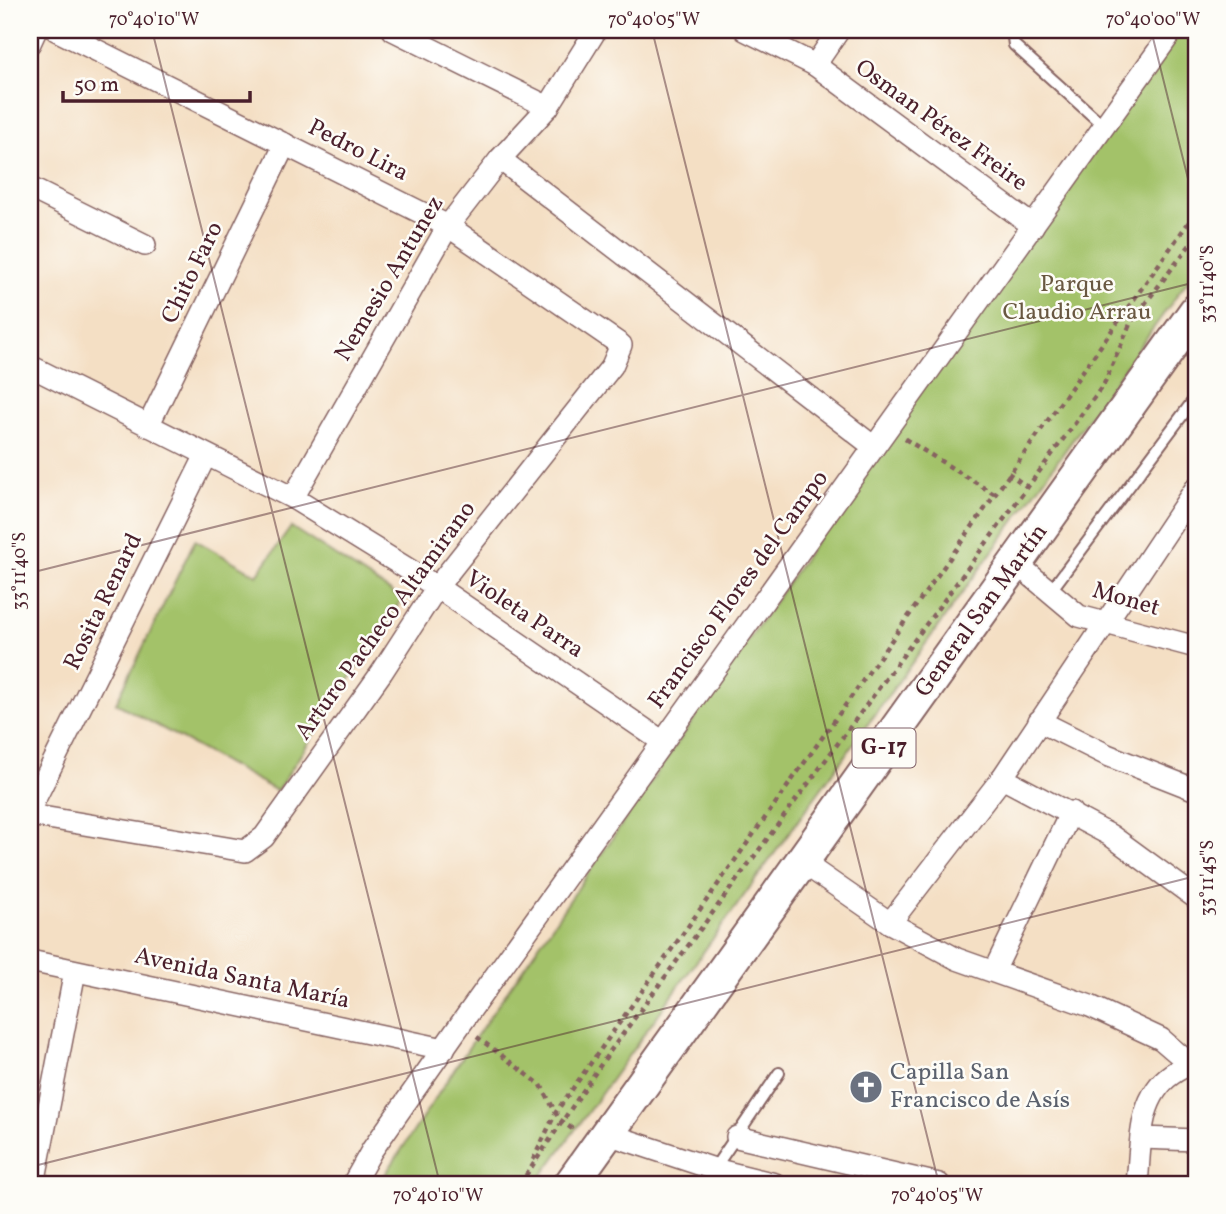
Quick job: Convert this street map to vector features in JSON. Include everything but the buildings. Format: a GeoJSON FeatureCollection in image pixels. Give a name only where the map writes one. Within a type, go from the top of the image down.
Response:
{"type":"FeatureCollection","features":[{"type":"Feature","properties":{"kind":"main road","name":"General San Martín"},"geometry":{"type":"LineString","coordinates":[[571,1184],[1196,311]]}},
{"type":"Feature","properties":{"kind":"street"},"geometry":{"type":"LineString","coordinates":[[30,43],[36,30]]}},
{"type":"Feature","properties":{"kind":"street","name":"Pedro Lira"},"geometry":{"type":"LineString","coordinates":[[56,30],[448,226]]}},
{"type":"Feature","properties":{"kind":"street"},"geometry":{"type":"LineString","coordinates":[[393,30],[548,107]]}},
{"type":"Feature","properties":{"kind":"street","name":"Nemesio Antunez"},"geometry":{"type":"LineString","coordinates":[[293,498],[448,226],[500,159],[548,107],[596,30]]}},
{"type":"Feature","properties":{"kind":"street","name":"Osman Pérez Freire"},"geometry":{"type":"LineString","coordinates":[[745,30],[815,65],[1033,226]]}},
{"type":"Feature","properties":{"kind":"street"},"geometry":{"type":"LineString","coordinates":[[815,65],[839,30]]}},
{"type":"Feature","properties":{"kind":"street","name":"Francisco Flores del Campo"},"geometry":{"type":"LineString","coordinates":[[353,1184],[372,1150],[460,1025],[1173,30]]}},
{"type":"Feature","properties":{"kind":"street","name":"Chito Faro"},"geometry":{"type":"LineString","coordinates":[[148,426],[285,144]]}},
{"type":"Feature","properties":{"kind":"street"},"geometry":{"type":"LineString","coordinates":[[500,159],[874,447]]}},
{"type":"Feature","properties":{"kind":"street"},"geometry":{"type":"LineString","coordinates":[[30,188],[145,246]]}},
{"type":"Feature","properties":{"kind":"street","name":"Arturo Pacheco Altamirano"},"geometry":{"type":"LineString","coordinates":[[30,816],[245,851],[264,837],[382,672],[437,587],[612,366],[621,345],[448,226]]}},
{"type":"Feature","properties":{"kind":"street","name":"Violeta Parra"},"geometry":{"type":"LineString","coordinates":[[30,366],[293,498],[437,587],[663,742]]}},
{"type":"Feature","properties":{"kind":"street","name":"Rosita Renard"},"geometry":{"type":"LineString","coordinates":[[30,809],[206,455]]}},
{"type":"Feature","properties":{"kind":"street"},"geometry":{"type":"LineString","coordinates":[[890,923],[1002,778],[1103,623],[1193,498]]}},
{"type":"Feature","properties":{"kind":"street","name":"Monet"},"geometry":{"type":"LineString","coordinates":[[1016,563],[1079,616],[1196,647]]}},
{"type":"Feature","properties":{"kind":"street"},"geometry":{"type":"LineString","coordinates":[[1039,722],[1107,755],[1196,790]]}},
{"type":"Feature","properties":{"kind":"street"},"geometry":{"type":"LineString","coordinates":[[1002,778],[1071,812],[1148,860],[1196,898]]}},
{"type":"Feature","properties":{"kind":"street"},"geometry":{"type":"LineString","coordinates":[[993,971],[1071,812]]}},
{"type":"Feature","properties":{"kind":"street"},"geometry":{"type":"LineString","coordinates":[[802,862],[890,923],[957,959],[1090,1006],[1161,1039],[1193,1064],[1167,1077],[1151,1097],[1141,1138],[1137,1184]]}},
{"type":"Feature","properties":{"kind":"street","name":"Avenida Santa María"},"geometry":{"type":"LineString","coordinates":[[30,961],[444,1049]]}},
{"type":"Feature","properties":{"kind":"street"},"geometry":{"type":"LineString","coordinates":[[34,1184],[75,971]]}},
{"type":"Feature","properties":{"kind":"street"},"geometry":{"type":"LineString","coordinates":[[737,1137],[939,1184]]}},
{"type":"Feature","properties":{"kind":"street"},"geometry":{"type":"LineString","coordinates":[[1141,1138],[1196,1140]]}},
{"type":"Feature","properties":{"kind":"street"},"geometry":{"type":"LineString","coordinates":[[603,1141],[709,1176],[775,1184]]}},
{"type":"Feature","properties":{"kind":"lane"},"geometry":{"type":"LineString","coordinates":[[1012,30],[1014,45],[1104,126]]}},
{"type":"Feature","properties":{"kind":"lane"},"geometry":{"type":"LineString","coordinates":[[1049,593],[1196,397]]}},
{"type":"Feature","properties":{"kind":"lane"},"geometry":{"type":"LineString","coordinates":[[709,1176],[779,1073]]}},
{"type":"Feature","properties":{"kind":"path"},"geometry":{"type":"LineString","coordinates":[[533,1160],[556,1112],[1196,212]]}},
{"type":"Feature","properties":{"kind":"path"},"geometry":{"type":"LineString","coordinates":[[520,1184],[616,1044],[1104,384],[1131,322],[1196,236]]}},
{"type":"Feature","properties":{"kind":"path"},"geometry":{"type":"LineString","coordinates":[[888,428],[994,494]]}},
{"type":"Feature","properties":{"kind":"path"},"geometry":{"type":"LineString","coordinates":[[460,1025],[541,1085],[562,1121],[603,1141]]}},
{"type":"Feature","properties":{"kind":"green space","name":"Parque Claudio Arrau"},"geometry":{"type":"Polygon","coordinates":[[[1175,30],[1196,30],[1196,269],[536,1184],[379,1184],[473,1041],[1009,260],[1175,30]]]}},
{"type":"Feature","properties":{"kind":"green space"},"geometry":{"type":"Polygon","coordinates":[[[291,527],[402,599],[277,791],[116,703],[195,540],[257,575],[291,527]]]}},
{"type":"Feature","properties":{"kind":"place","name":"Capilla San Francisco de Asís"},"geometry":{"type":"Point","coordinates":[866,1087]}}]}
